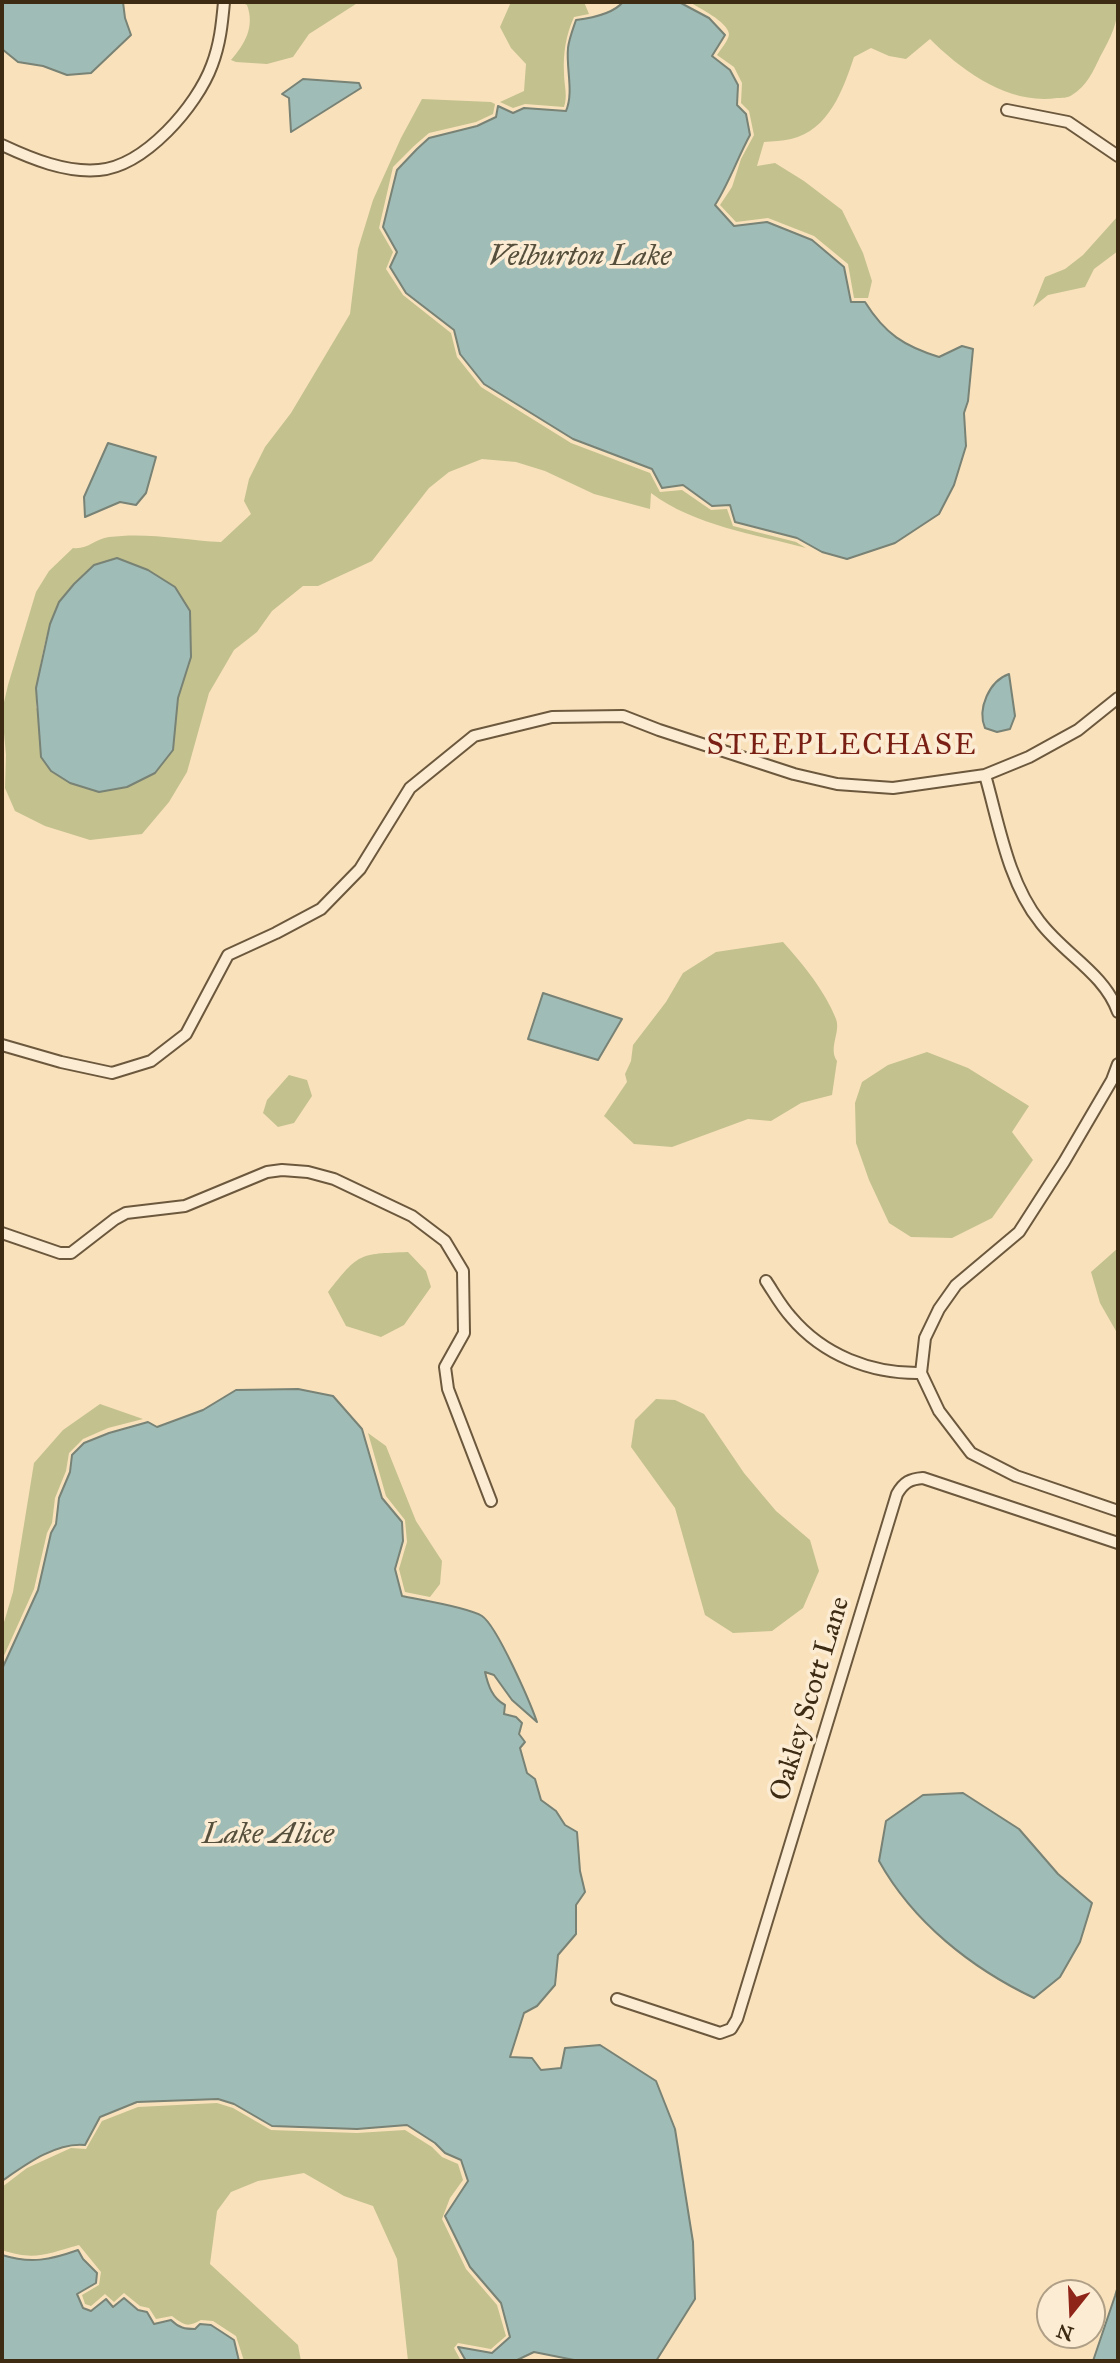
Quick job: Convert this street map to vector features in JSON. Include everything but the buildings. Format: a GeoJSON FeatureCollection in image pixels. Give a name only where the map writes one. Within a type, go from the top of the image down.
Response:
{"type":"FeatureCollection","features":[{"type":"Feature","properties":{"kind":"street"},"geometry":{"type":"LineString","coordinates":[[2,145],[32,159],[82,170],[102,170],[140,155],[164,135],[189,105],[211,67],[221,37],[224,2]]}},
{"type":"Feature","properties":{"kind":"street"},"geometry":{"type":"LineString","coordinates":[[1007,110],[1068,122],[1118,156]]}},
{"type":"Feature","properties":{"kind":"street"},"geometry":{"type":"LineString","coordinates":[[2,1045],[112,1073],[151,1061],[186,1034],[228,956],[321,909],[360,869],[410,788],[474,736],[552,717],[623,716],[794,774],[837,784],[892,789],[985,775],[1029,757],[1078,730],[1118,698]]}},
{"type":"Feature","properties":{"kind":"street"},"geometry":{"type":"LineString","coordinates":[[985,775],[1025,901],[1041,924],[1113,998],[1118,1012]]}},
{"type":"Feature","properties":{"kind":"street"},"geometry":{"type":"LineString","coordinates":[[1118,1064],[1112,1080],[1071,1150],[1019,1232],[956,1285],[939,1310],[925,1338],[921,1373],[939,1411],[971,1453],[1016,1476],[1118,1511]]}},
{"type":"Feature","properties":{"kind":"street"},"geometry":{"type":"LineString","coordinates":[[2,1233],[60,1253],[71,1253],[126,1213],[185,1206],[267,1172],[282,1170],[308,1172],[334,1179],[412,1216],[445,1241],[463,1271],[464,1333],[445,1367],[448,1389],[491,1501]]}},
{"type":"Feature","properties":{"kind":"street"},"geometry":{"type":"LineString","coordinates":[[766,1281],[790,1316],[808,1335],[831,1352],[856,1363],[896,1374],[921,1373]]}},
{"type":"Feature","properties":{"kind":"street","name":"Oakley Scott Lane"},"geometry":{"type":"LineString","coordinates":[[617,1998],[720,2033],[731,2029],[737,2019],[897,1494],[902,1486],[911,1479],[923,1478],[1118,1543]]}},
{"type":"Feature","properties":{"kind":"shaded area"},"geometry":{"type":"Polygon","coordinates":[[[241,2],[359,2],[309,34],[293,57],[267,64],[231,60],[241,48],[249,28],[247,5],[241,2]]]}},
{"type":"Feature","properties":{"kind":"shaded area"},"geometry":{"type":"Polygon","coordinates":[[[511,2],[584,2],[589,14],[574,17],[566,44],[564,107],[525,104],[513,108],[500,102],[524,91],[526,64],[511,48],[500,27],[511,2]]]}},
{"type":"Feature","properties":{"kind":"shaded area"},"geometry":{"type":"Polygon","coordinates":[[[689,2],[1118,2],[1113,30],[1095,67],[1081,88],[1069,97],[1039,99],[1004,91],[972,74],[930,39],[906,59],[889,56],[871,48],[854,57],[839,95],[825,118],[804,134],[791,139],[764,142],[757,166],[775,163],[842,210],[863,253],[872,281],[868,298],[854,298],[848,264],[814,236],[768,218],[736,222],[720,205],[732,187],[741,159],[754,135],[749,111],[741,103],[742,83],[734,67],[717,55],[728,39],[727,29],[712,15],[689,2]]]}},
{"type":"Feature","properties":{"kind":"shaded area"},"geometry":{"type":"Polygon","coordinates":[[[422,99],[495,104],[493,114],[476,122],[429,133],[393,167],[379,228],[393,252],[386,269],[403,295],[451,333],[457,357],[481,387],[571,443],[650,473],[660,492],[682,490],[711,510],[727,509],[733,526],[796,542],[806,548],[706,521],[687,514],[651,493],[650,509],[594,494],[545,471],[516,462],[482,459],[449,472],[429,488],[372,561],[318,586],[303,586],[272,611],[257,632],[234,650],[209,693],[187,772],[169,802],[142,834],[90,840],[45,826],[15,811],[5,788],[6,755],[2,711],[36,592],[49,571],[73,548],[83,547],[104,538],[123,536],[221,542],[251,514],[244,501],[249,479],[265,447],[291,413],[350,314],[358,249],[373,200],[422,99]],[[94,565],[67,591],[50,623],[36,708],[173,750],[178,698],[191,657],[94,565]]]}},
{"type":"Feature","properties":{"kind":"shaded area"},"geometry":{"type":"Polygon","coordinates":[[[1118,216],[1118,251],[1094,269],[1085,287],[1048,295],[1033,307],[1045,277],[1065,269],[1083,255],[1118,216]]]}},
{"type":"Feature","properties":{"kind":"shaded area"},"geometry":{"type":"Polygon","coordinates":[[[783,942],[813,978],[836,1019],[834,1051],[837,1061],[832,1095],[801,1103],[771,1121],[748,1119],[672,1147],[634,1144],[604,1116],[627,1082],[625,1074],[631,1061],[633,1045],[666,1002],[683,973],[716,952],[783,942]]]}},
{"type":"Feature","properties":{"kind":"shaded area"},"geometry":{"type":"Polygon","coordinates":[[[927,1052],[968,1068],[1029,1106],[1012,1132],[1033,1160],[992,1218],[952,1238],[911,1237],[889,1223],[856,1143],[855,1103],[862,1082],[888,1065],[927,1052]]]}},
{"type":"Feature","properties":{"kind":"shaded area"},"geometry":{"type":"Polygon","coordinates":[[[289,1075],[307,1080],[312,1096],[294,1123],[278,1127],[263,1113],[267,1100],[289,1075]]]}},
{"type":"Feature","properties":{"kind":"shaded area"},"geometry":{"type":"Polygon","coordinates":[[[1118,1248],[1118,1332],[1100,1303],[1091,1272],[1118,1248]]]}},
{"type":"Feature","properties":{"kind":"shaded area"},"geometry":{"type":"Polygon","coordinates":[[[408,1252],[426,1271],[431,1287],[404,1325],[381,1337],[346,1326],[328,1292],[338,1279],[361,1258],[408,1252]]]}},
{"type":"Feature","properties":{"kind":"shaded area"},"geometry":{"type":"Polygon","coordinates":[[[656,1399],[675,1400],[704,1414],[744,1473],[776,1511],[810,1540],[819,1571],[803,1608],[772,1631],[733,1633],[705,1615],[675,1508],[631,1447],[635,1420],[656,1399]]]}},
{"type":"Feature","properties":{"kind":"shaded area"},"geometry":{"type":"Polygon","coordinates":[[[100,1404],[143,1419],[108,1428],[83,1439],[69,1453],[66,1471],[55,1498],[52,1523],[47,1533],[34,1589],[2,1660],[2,1629],[13,1592],[34,1463],[63,1430],[100,1404]]]}},
{"type":"Feature","properties":{"kind":"shaded area"},"geometry":{"type":"Polygon","coordinates":[[[368,1433],[386,1446],[416,1521],[442,1561],[440,1584],[430,1597],[405,1592],[399,1569],[407,1542],[405,1520],[386,1496],[368,1433]]]}},
{"type":"Feature","properties":{"kind":"shaded area"},"geometry":{"type":"Polygon","coordinates":[[[217,2103],[233,2108],[271,2130],[357,2133],[405,2130],[432,2147],[442,2157],[458,2164],[463,2180],[450,2198],[442,2219],[466,2269],[497,2305],[506,2336],[491,2349],[458,2343],[454,2348],[461,2361],[408,2361],[397,2259],[373,2206],[344,2196],[304,2173],[258,2181],[231,2192],[217,2211],[210,2264],[298,2345],[301,2361],[244,2361],[236,2336],[213,2321],[201,2320],[189,2325],[172,2316],[156,2319],[149,2308],[140,2306],[124,2293],[114,2302],[105,2294],[91,2306],[85,2304],[82,2295],[99,2285],[101,2272],[79,2245],[32,2256],[2,2250],[2,2187],[27,2168],[71,2148],[86,2149],[102,2121],[138,2107],[217,2103]]]}},
{"type":"Feature","properties":{"kind":"water"},"geometry":{"type":"Polygon","coordinates":[[[2,2],[123,2],[131,35],[91,73],[67,75],[43,66],[18,62],[2,49],[2,2]]]}},
{"type":"Feature","properties":{"kind":"water","name":"Velburton Lake"},"geometry":{"type":"Polygon","coordinates":[[[623,2],[679,2],[709,18],[725,35],[712,56],[730,70],[738,85],[737,105],[746,114],[750,135],[715,205],[734,226],[767,222],[812,240],[844,267],[851,302],[865,302],[880,323],[905,343],[939,357],[962,346],[973,349],[968,401],[964,413],[966,446],[954,485],[939,514],[895,543],[847,559],[822,552],[797,538],[735,522],[730,505],[712,506],[683,485],[662,488],[652,469],[573,439],[484,384],[460,354],[454,330],[406,293],[390,267],[397,252],[383,227],[397,170],[429,138],[477,126],[496,117],[498,106],[513,113],[524,108],[566,111],[570,88],[568,48],[576,20],[595,17],[623,2]]]}},
{"type":"Feature","properties":{"kind":"water"},"geometry":{"type":"Polygon","coordinates":[[[303,79],[359,83],[361,88],[291,132],[289,98],[282,94],[303,79]]]}},
{"type":"Feature","properties":{"kind":"water"},"geometry":{"type":"Polygon","coordinates":[[[108,443],[156,457],[146,493],[136,505],[120,502],[85,517],[84,497],[108,443]]]}},
{"type":"Feature","properties":{"kind":"water"},"geometry":{"type":"Polygon","coordinates":[[[117,558],[148,570],[175,587],[190,611],[191,657],[178,698],[173,750],[155,773],[127,787],[99,792],[70,783],[51,771],[41,757],[36,688],[50,624],[59,602],[94,565],[117,558]]]}},
{"type":"Feature","properties":{"kind":"water"},"geometry":{"type":"Polygon","coordinates":[[[1009,674],[1015,716],[1010,729],[997,732],[985,728],[984,704],[996,683],[1009,674]]]}},
{"type":"Feature","properties":{"kind":"water"},"geometry":{"type":"Polygon","coordinates":[[[543,993],[622,1019],[598,1060],[528,1039],[543,993]]]}},
{"type":"Feature","properties":{"kind":"water","name":"Lake Alice"},"geometry":{"type":"Polygon","coordinates":[[[298,1389],[333,1396],[362,1429],[382,1498],[402,1522],[403,1541],[395,1569],[402,1596],[456,1607],[482,1616],[504,1649],[537,1722],[512,1700],[494,1675],[485,1672],[494,1695],[505,1705],[504,1714],[516,1717],[522,1723],[519,1734],[525,1742],[520,1748],[527,1773],[535,1779],[541,1800],[556,1811],[565,1825],[577,1832],[580,1871],[585,1892],[576,1905],[576,1934],[558,1955],[555,1985],[537,2006],[524,2013],[510,2057],[532,2058],[541,2070],[561,2068],[565,2048],[600,2045],[656,2081],[675,2129],[693,2242],[695,2299],[656,2361],[579,2361],[534,2352],[515,2361],[466,2361],[458,2347],[492,2353],[510,2337],[501,2303],[470,2267],[445,2216],[468,2181],[461,2160],[445,2153],[435,2143],[407,2125],[357,2129],[272,2126],[234,2104],[218,2099],[137,2102],[100,2117],[85,2145],[52,2151],[2,2181],[2,1669],[38,1590],[51,1533],[56,1524],[59,1498],[70,1472],[72,1455],[84,1443],[109,1433],[148,1422],[157,1427],[203,1410],[236,1390],[298,1389]]]}},
{"type":"Feature","properties":{"kind":"water"},"geometry":{"type":"Polygon","coordinates":[[[963,1793],[1019,1829],[1058,1874],[1092,1903],[1080,1942],[1060,1977],[1034,1998],[988,1973],[946,1941],[909,1904],[879,1861],[886,1821],[923,1795],[963,1793]]]}},
{"type":"Feature","properties":{"kind":"water"},"geometry":{"type":"Polygon","coordinates":[[[78,2250],[97,2273],[96,2283],[77,2294],[83,2308],[91,2311],[106,2299],[113,2307],[124,2298],[138,2310],[147,2312],[154,2324],[171,2320],[188,2329],[195,2329],[200,2324],[211,2325],[234,2340],[239,2361],[2,2361],[2,2255],[40,2260],[78,2250]]]}},
{"type":"Feature","properties":{"kind":"water"},"geometry":{"type":"Polygon","coordinates":[[[1118,2286],[1118,2361],[1093,2361],[1097,2349],[1106,2349],[1106,2323],[1118,2286]]]}},
{"type":"Feature","properties":{"kind":"district","name":"STEEPLECHASE"},"geometry":{"type":"Point","coordinates":[842,747]}}]}
